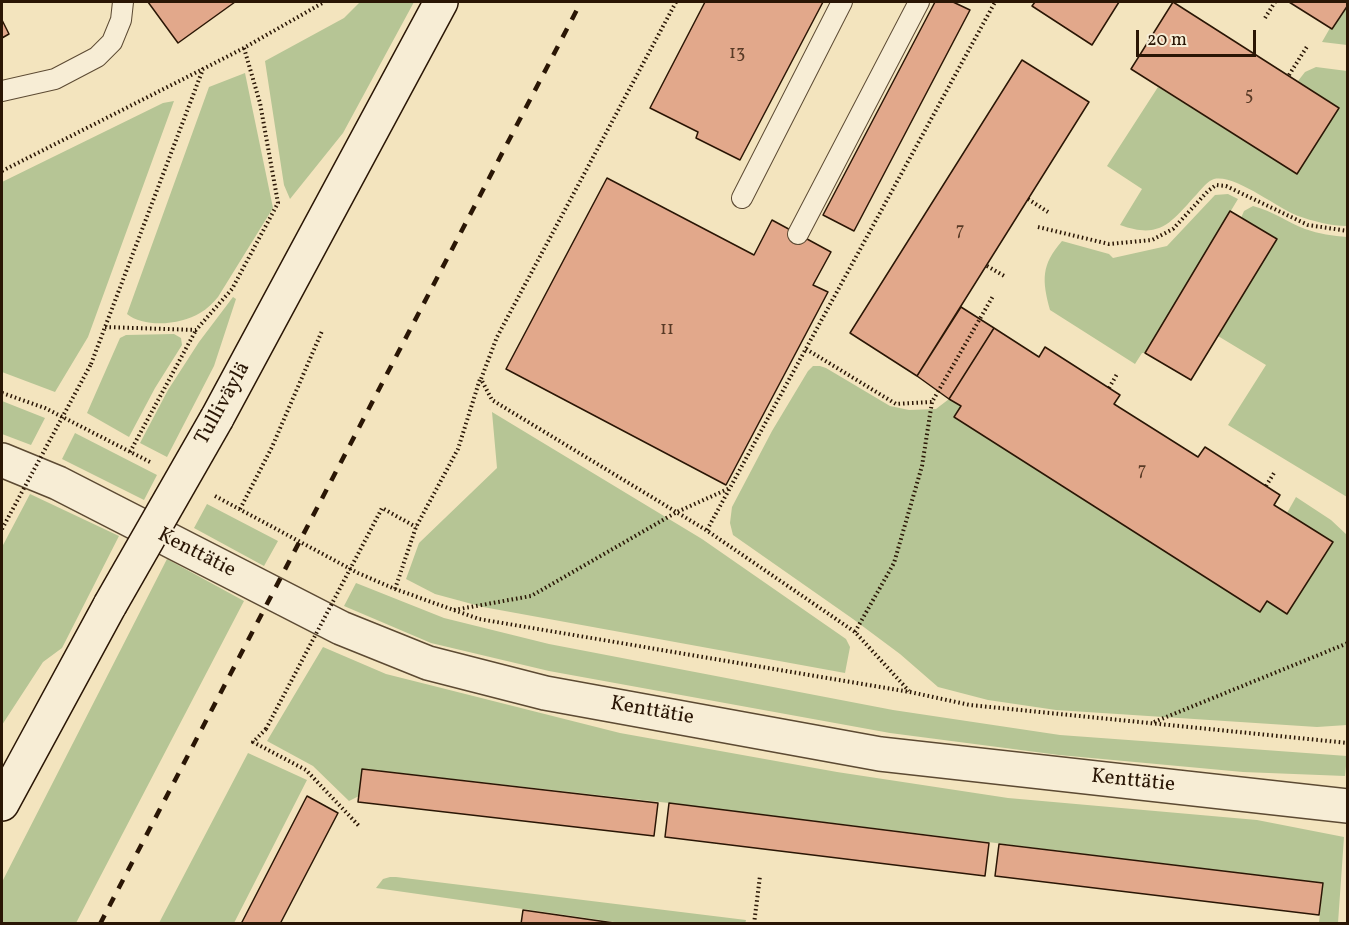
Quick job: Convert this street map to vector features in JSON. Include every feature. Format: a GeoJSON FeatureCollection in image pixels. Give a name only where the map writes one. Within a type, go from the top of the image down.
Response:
{"type":"FeatureCollection","features":[{"type":"Feature","properties":{"kind":"street","name":"Tulliväylä"},"geometry":{"type":"LineString","coordinates":[[2,804],[110,605],[217,418],[441,2]]}},
{"type":"Feature","properties":{"kind":"street","name":"Kenttätie"},"geometry":{"type":"LineString","coordinates":[[2,460],[58,483],[341,628],[428,663],[545,693],[880,754],[1347,806]]}},
{"type":"Feature","properties":{"kind":"lane"},"geometry":{"type":"LineString","coordinates":[[2,91],[56,79],[97,57],[112,42],[121,20],[123,2]]}},
{"type":"Feature","properties":{"kind":"lane"},"geometry":{"type":"LineString","coordinates":[[742,198],[842,2]]}},
{"type":"Feature","properties":{"kind":"lane"},"geometry":{"type":"LineString","coordinates":[[798,234],[919,2]]}},
{"type":"Feature","properties":{"kind":"path"},"geometry":{"type":"LineString","coordinates":[[2,171],[244,48],[315,4],[324,2]]}},
{"type":"Feature","properties":{"kind":"path"},"geometry":{"type":"LineString","coordinates":[[395,589],[416,527],[458,449],[480,379],[497,337],[676,2]]}},
{"type":"Feature","properties":{"kind":"path"},"geometry":{"type":"LineString","coordinates":[[706,530],[995,2]]}},
{"type":"Feature","properties":{"kind":"path"},"geometry":{"type":"LineString","coordinates":[[1265,18],[1275,2]]}},
{"type":"Feature","properties":{"kind":"path"},"geometry":{"type":"LineString","coordinates":[[1289,75],[1308,45]]}},
{"type":"Feature","properties":{"kind":"path"},"geometry":{"type":"LineString","coordinates":[[130,452],[196,330],[232,289],[278,203],[260,103],[244,48]]}},
{"type":"Feature","properties":{"kind":"path"},"geometry":{"type":"LineString","coordinates":[[2,529],[92,363],[203,69]]}},
{"type":"Feature","properties":{"kind":"path"},"geometry":{"type":"LineString","coordinates":[[1038,227],[1109,244],[1152,240],[1173,230],[1216,185],[1226,186],[1308,225],[1347,231]]}},
{"type":"Feature","properties":{"kind":"path"},"geometry":{"type":"LineString","coordinates":[[1028,199],[1048,212]]}},
{"type":"Feature","properties":{"kind":"path"},"geometry":{"type":"LineString","coordinates":[[987,266],[1006,277]]}},
{"type":"Feature","properties":{"kind":"path"},"geometry":{"type":"LineString","coordinates":[[855,632],[894,563],[922,466],[932,402],[993,297]]}},
{"type":"Feature","properties":{"kind":"path"},"geometry":{"type":"LineString","coordinates":[[105,327],[196,330]]}},
{"type":"Feature","properties":{"kind":"path"},"geometry":{"type":"LineString","coordinates":[[240,509],[272,447],[322,331]]}},
{"type":"Feature","properties":{"kind":"path"},"geometry":{"type":"LineString","coordinates":[[806,349],[896,404],[932,402]]}},
{"type":"Feature","properties":{"kind":"path"},"geometry":{"type":"LineString","coordinates":[[1109,388],[1117,374]]}},
{"type":"Feature","properties":{"kind":"path"},"geometry":{"type":"LineString","coordinates":[[480,379],[492,400],[706,530],[855,632],[910,692]]}},
{"type":"Feature","properties":{"kind":"path"},"geometry":{"type":"LineString","coordinates":[[2,393],[45,408],[160,468]]}},
{"type":"Feature","properties":{"kind":"path"},"geometry":{"type":"LineString","coordinates":[[1266,486],[1274,473]]}},
{"type":"Feature","properties":{"kind":"path"},"geometry":{"type":"LineString","coordinates":[[454,610],[531,596],[677,512],[730,488]]}},
{"type":"Feature","properties":{"kind":"path"},"geometry":{"type":"LineString","coordinates":[[210,493],[358,573],[395,589],[479,619],[910,692],[970,705],[1347,743]]}},
{"type":"Feature","properties":{"kind":"path"},"geometry":{"type":"LineString","coordinates":[[360,827],[306,770],[253,742],[266,729],[382,508],[416,527]]}},
{"type":"Feature","properties":{"kind":"path"},"geometry":{"type":"LineString","coordinates":[[1151,723],[1347,643]]}},
{"type":"Feature","properties":{"kind":"path"},"geometry":{"type":"LineString","coordinates":[[754,924],[760,876]]}},
{"type":"Feature","properties":{"kind":"green space"},"geometry":{"type":"Polygon","coordinates":[[[360,2],[414,2],[343,133],[290,199],[284,185],[265,61],[344,18],[360,2]]]}},
{"type":"Feature","properties":{"kind":"green space"},"geometry":{"type":"Polygon","coordinates":[[[1347,5],[1347,45],[1322,42],[1330,28],[1332,29],[1347,5]]]}},
{"type":"Feature","properties":{"kind":"green space"},"geometry":{"type":"Polygon","coordinates":[[[1316,67],[1347,71],[1347,226],[1322,223],[1298,216],[1244,186],[1223,179],[1214,179],[1207,183],[1180,213],[1164,226],[1146,230],[1120,225],[1142,189],[1107,166],[1158,87],[1297,174],[1339,108],[1298,81],[1305,72],[1316,67]]]}},
{"type":"Feature","properties":{"kind":"green space"},"geometry":{"type":"Polygon","coordinates":[[[245,73],[273,208],[218,297],[207,308],[192,317],[173,322],[153,323],[134,318],[127,314],[209,87],[245,73]]]}},
{"type":"Feature","properties":{"kind":"green space"},"geometry":{"type":"Polygon","coordinates":[[[174,101],[88,337],[55,392],[2,372],[2,182],[163,103],[174,101]]]}},
{"type":"Feature","properties":{"kind":"green space"},"geometry":{"type":"Polygon","coordinates":[[[1228,194],[1238,199],[1145,353],[1142,353],[1135,364],[1050,310],[1045,273],[1050,258],[1062,241],[1109,254],[1113,258],[1167,246],[1215,195],[1228,194]]]}},
{"type":"Feature","properties":{"kind":"green space"},"geometry":{"type":"Polygon","coordinates":[[[1253,206],[1310,231],[1347,237],[1347,497],[1228,425],[1266,365],[1218,336],[1276,239],[1241,218],[1244,211],[1253,206]]]}},
{"type":"Feature","properties":{"kind":"green space"},"geometry":{"type":"Polygon","coordinates":[[[233,297],[236,299],[214,366],[167,457],[140,443],[168,390],[199,342],[233,297]]]}},
{"type":"Feature","properties":{"kind":"green space"},"geometry":{"type":"Polygon","coordinates":[[[174,334],[181,338],[182,345],[155,388],[129,437],[87,413],[120,338],[126,335],[174,334]]]}},
{"type":"Feature","properties":{"kind":"green space"},"geometry":{"type":"Polygon","coordinates":[[[813,366],[826,368],[890,406],[909,410],[936,409],[949,399],[961,406],[954,417],[1260,612],[1267,601],[1287,614],[1333,543],[1287,513],[1296,497],[1331,520],[1347,535],[1347,725],[1317,727],[1056,710],[988,700],[938,687],[900,654],[853,619],[733,535],[730,523],[732,507],[772,431],[813,366]]]}},
{"type":"Feature","properties":{"kind":"green space"},"geometry":{"type":"Polygon","coordinates":[[[2,401],[45,418],[31,445],[2,434],[2,401]]]}},
{"type":"Feature","properties":{"kind":"green space"},"geometry":{"type":"Polygon","coordinates":[[[492,412],[702,539],[846,639],[850,647],[845,673],[483,607],[435,594],[406,579],[419,543],[497,468],[492,412]]]}},
{"type":"Feature","properties":{"kind":"green space"},"geometry":{"type":"Polygon","coordinates":[[[75,433],[157,475],[144,500],[62,459],[75,433]]]}},
{"type":"Feature","properties":{"kind":"green space"},"geometry":{"type":"Polygon","coordinates":[[[30,494],[119,536],[62,648],[43,662],[2,725],[2,547],[30,494]]]}},
{"type":"Feature","properties":{"kind":"green space"},"geometry":{"type":"Polygon","coordinates":[[[207,504],[278,541],[264,566],[194,528],[207,504]]]}},
{"type":"Feature","properties":{"kind":"green space"},"geometry":{"type":"Polygon","coordinates":[[[167,559],[244,601],[76,923],[2,923],[2,882],[167,559]]]}},
{"type":"Feature","properties":{"kind":"green space"},"geometry":{"type":"Polygon","coordinates":[[[356,583],[444,618],[549,644],[893,710],[1060,735],[1347,756],[1345,776],[1243,772],[1059,755],[890,733],[549,671],[431,643],[344,606],[356,583]]]}},
{"type":"Feature","properties":{"kind":"green space"},"geometry":{"type":"Polygon","coordinates":[[[323,647],[386,674],[620,733],[837,772],[1008,798],[1257,820],[1344,837],[1338,923],[1319,923],[1323,883],[669,803],[363,769],[359,796],[349,801],[313,766],[267,741],[323,647]]]}},
{"type":"Feature","properties":{"kind":"green space"},"geometry":{"type":"Polygon","coordinates":[[[248,753],[307,780],[234,923],[159,923],[248,753]]]}},
{"type":"Feature","properties":{"kind":"green space"},"geometry":{"type":"Polygon","coordinates":[[[390,877],[746,920],[745,924],[621,923],[376,888],[383,879],[390,877]]]}},
{"type":"Feature","properties":{"kind":"building"},"geometry":{"type":"Polygon","coordinates":[[[148,2],[235,2],[178,43],[148,2]]]}},
{"type":"Feature","properties":{"kind":"building"},"geometry":{"type":"Polygon","coordinates":[[[705,2],[823,2],[740,160],[696,138],[698,132],[650,108],[705,2]]]}},
{"type":"Feature","properties":{"kind":"building"},"geometry":{"type":"Polygon","coordinates":[[[935,2],[953,2],[970,10],[854,231],[823,215],[935,2]]]}},
{"type":"Feature","properties":{"kind":"building"},"geometry":{"type":"Polygon","coordinates":[[[1035,2],[1119,2],[1092,45],[1032,6],[1035,2]]]}},
{"type":"Feature","properties":{"kind":"building"},"geometry":{"type":"Polygon","coordinates":[[[1173,2],[1339,108],[1297,174],[1131,69],[1173,2]]]}},
{"type":"Feature","properties":{"kind":"building"},"geometry":{"type":"Polygon","coordinates":[[[1289,2],[1348,2],[1348,5],[1332,29],[1289,2]]]}},
{"type":"Feature","properties":{"kind":"building"},"geometry":{"type":"Polygon","coordinates":[[[2,20],[9,34],[2,38],[2,20]]]}},
{"type":"Feature","properties":{"kind":"building"},"geometry":{"type":"Polygon","coordinates":[[[1022,60],[1089,102],[917,376],[850,333],[1022,60]]]}},
{"type":"Feature","properties":{"kind":"building"},"geometry":{"type":"Polygon","coordinates":[[[607,178],[754,255],[772,220],[831,252],[813,285],[828,292],[726,485],[506,369],[607,178]]]}},
{"type":"Feature","properties":{"kind":"building"},"geometry":{"type":"Polygon","coordinates":[[[1230,211],[1277,239],[1191,380],[1145,353],[1230,211]]]}},
{"type":"Feature","properties":{"kind":"building"},"geometry":{"type":"Polygon","coordinates":[[[961,307],[994,328],[949,399],[917,376],[961,307]]]}},
{"type":"Feature","properties":{"kind":"building"},"geometry":{"type":"Polygon","coordinates":[[[994,328],[1039,357],[1045,347],[1120,395],[1114,404],[1198,457],[1205,447],[1280,495],[1274,505],[1333,542],[1287,614],[1267,601],[1260,612],[954,417],[961,406],[949,399],[994,328]]]}},
{"type":"Feature","properties":{"kind":"building"},"geometry":{"type":"Polygon","coordinates":[[[362,769],[658,803],[654,836],[358,802],[362,769]]]}},
{"type":"Feature","properties":{"kind":"building"},"geometry":{"type":"Polygon","coordinates":[[[307,796],[338,813],[280,924],[241,924],[307,796]]]}},
{"type":"Feature","properties":{"kind":"building"},"geometry":{"type":"Polygon","coordinates":[[[669,803],[989,843],[985,876],[665,837],[669,803]]]}},
{"type":"Feature","properties":{"kind":"building"},"geometry":{"type":"Polygon","coordinates":[[[999,844],[1323,883],[1319,915],[995,876],[999,844]]]}},
{"type":"Feature","properties":{"kind":"building"},"geometry":{"type":"Polygon","coordinates":[[[523,910],[621,924],[521,924],[523,910]]]}},
{"type":"Feature","properties":{"kind":"railway"},"geometry":{"type":"LineString","coordinates":[[100,924],[581,2]]}}]}
